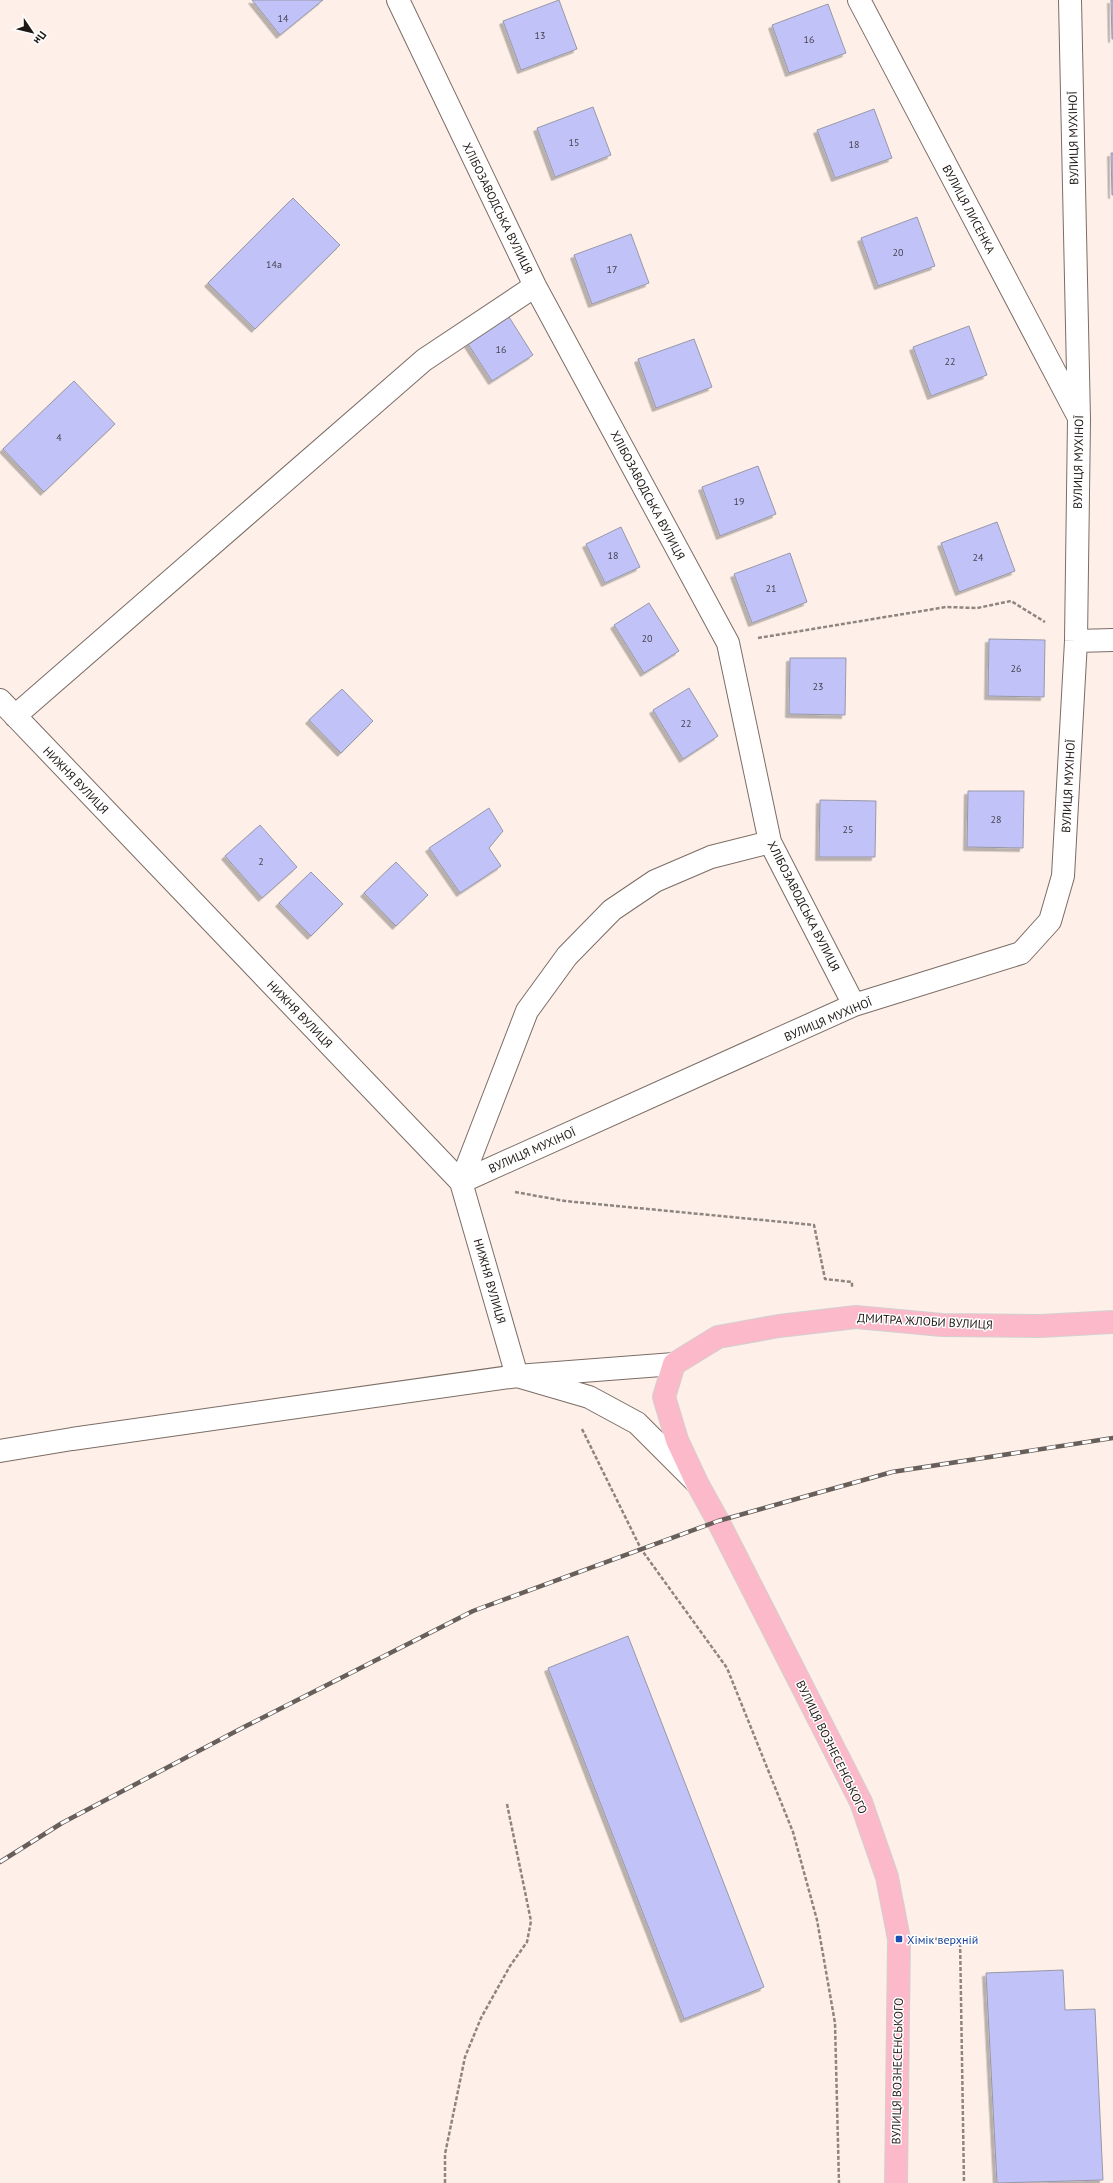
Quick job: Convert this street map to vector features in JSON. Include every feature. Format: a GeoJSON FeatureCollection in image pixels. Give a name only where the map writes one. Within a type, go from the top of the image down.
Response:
{"type":"FeatureCollection","features":[{"type":"Feature","properties":{"kind":"main road","name":"ДМИТРА ЖЛОБИ ВУЛИЦЯ"},"geometry":{"type":"LineString","coordinates":[[674,1364],[718,1337],[779,1326],[856,1316],[942,1325],[1042,1326],[1113,1322]]}},
{"type":"Feature","properties":{"kind":"main road","name":"ВУЛИЦЯ ВОЗНЕСЕНСЬКОГО"},"geometry":{"type":"LineString","coordinates":[[674,1364],[664,1397],[677,1440],[697,1483],[861,1802],[887,1878],[899,1939],[896,2183]]}},
{"type":"Feature","properties":{"kind":"street","name":"ХЛІБОЗАВОДСЬКА ВУЛИЦЯ"},"geometry":{"type":"LineString","coordinates":[[398,0],[535,286],[728,643],[770,842],[854,1005]]}},
{"type":"Feature","properties":{"kind":"street","name":"ВУЛИЦЯ ЛИСЕНКА"},"geometry":{"type":"LineString","coordinates":[[859,0],[1079,419]]}},
{"type":"Feature","properties":{"kind":"street","name":"ВУЛИЦЯ МУХІНОЇ"},"geometry":{"type":"LineString","coordinates":[[461,1182],[854,1005],[1021,953],[1050,921],[1063,876],[1076,641],[1079,419],[1070,0]]}},
{"type":"Feature","properties":{"kind":"street"},"geometry":{"type":"LineString","coordinates":[[15,716],[424,360],[535,286]]}},
{"type":"Feature","properties":{"kind":"street"},"geometry":{"type":"LineString","coordinates":[[1076,641],[1113,640]]}},
{"type":"Feature","properties":{"kind":"street","name":"НИЖНЯ ВУЛИЦЯ"},"geometry":{"type":"LineString","coordinates":[[0,700],[461,1182],[517,1376]]}},
{"type":"Feature","properties":{"kind":"street"},"geometry":{"type":"LineString","coordinates":[[461,1182],[527,1011],[567,956],[612,910],[655,881],[711,857],[770,842]]}},
{"type":"Feature","properties":{"kind":"street"},"geometry":{"type":"LineString","coordinates":[[0,1451],[72,1439],[517,1376],[674,1364]]}},
{"type":"Feature","properties":{"kind":"street"},"geometry":{"type":"LineString","coordinates":[[517,1376],[590,1397],[637,1423],[697,1483]]}},
{"type":"Feature","properties":{"kind":"path"},"geometry":{"type":"LineString","coordinates":[[728,643],[814,627],[946,607],[977,608],[1011,601],[1076,641]]}},
{"type":"Feature","properties":{"kind":"path"},"geometry":{"type":"LineString","coordinates":[[513,1191],[572,1202],[814,1225],[825,1279],[852,1282],[856,1316]]}},
{"type":"Feature","properties":{"kind":"path"},"geometry":{"type":"LineString","coordinates":[[563,1389],[641,1549],[727,1668],[793,1832],[817,1920],[835,2023],[839,2183]]}},
{"type":"Feature","properties":{"kind":"path"},"geometry":{"type":"LineString","coordinates":[[445,2183],[446,2154],[465,2057],[481,2018],[510,1966],[527,1942],[531,1921],[508,1804]]}},
{"type":"Feature","properties":{"kind":"path"},"geometry":{"type":"LineString","coordinates":[[899,1939],[960,1938],[964,2183]]}},
{"type":"Feature","properties":{"kind":"building"},"geometry":{"type":"Polygon","coordinates":[[[252,0],[323,0],[280,35],[252,0]]]}},
{"type":"Feature","properties":{"kind":"building"},"geometry":{"type":"Polygon","coordinates":[[[559,0],[577,49],[521,70],[503,21],[559,0]]]}},
{"type":"Feature","properties":{"kind":"building"},"geometry":{"type":"Polygon","coordinates":[[[1111,0],[1113,0],[1113,39],[1112,39],[1111,0]]]}},
{"type":"Feature","properties":{"kind":"building"},"geometry":{"type":"Polygon","coordinates":[[[828,4],[846,53],[789,73],[772,25],[828,4]]]}},
{"type":"Feature","properties":{"kind":"building"},"geometry":{"type":"Polygon","coordinates":[[[593,107],[611,155],[555,177],[537,128],[593,107]]]}},
{"type":"Feature","properties":{"kind":"building"},"geometry":{"type":"Polygon","coordinates":[[[874,109],[892,158],[835,178],[817,130],[874,109]]]}},
{"type":"Feature","properties":{"kind":"building"},"geometry":{"type":"Polygon","coordinates":[[[1111,153],[1113,153],[1113,195],[1112,195],[1111,153]]]}},
{"type":"Feature","properties":{"kind":"building"},"geometry":{"type":"Polygon","coordinates":[[[293,198],[340,245],[255,329],[208,283],[293,198]]]}},
{"type":"Feature","properties":{"kind":"building"},"geometry":{"type":"Polygon","coordinates":[[[917,217],[935,266],[878,286],[861,238],[917,217]]]}},
{"type":"Feature","properties":{"kind":"building"},"geometry":{"type":"Polygon","coordinates":[[[631,234],[649,283],[592,304],[574,255],[631,234]]]}},
{"type":"Feature","properties":{"kind":"building"},"geometry":{"type":"Polygon","coordinates":[[[509,317],[533,355],[492,381],[468,344],[509,317]]]}},
{"type":"Feature","properties":{"kind":"building"},"geometry":{"type":"Polygon","coordinates":[[[969,326],[987,375],[931,396],[913,347],[969,326]]]}},
{"type":"Feature","properties":{"kind":"building"},"geometry":{"type":"Polygon","coordinates":[[[694,339],[712,387],[656,408],[638,359],[694,339]]]}},
{"type":"Feature","properties":{"kind":"building"},"geometry":{"type":"Polygon","coordinates":[[[74,381],[115,424],[44,492],[3,449],[74,381]]]}},
{"type":"Feature","properties":{"kind":"building"},"geometry":{"type":"Polygon","coordinates":[[[758,466],[776,514],[720,536],[702,487],[758,466]]]}},
{"type":"Feature","properties":{"kind":"building"},"geometry":{"type":"Polygon","coordinates":[[[997,522],[1015,571],[959,592],[941,543],[997,522]]]}},
{"type":"Feature","properties":{"kind":"building"},"geometry":{"type":"Polygon","coordinates":[[[621,527],[640,567],[605,583],[586,544],[621,527]]]}},
{"type":"Feature","properties":{"kind":"building"},"geometry":{"type":"Polygon","coordinates":[[[790,553],[807,602],[752,623],[734,574],[790,553]]]}},
{"type":"Feature","properties":{"kind":"building"},"geometry":{"type":"Polygon","coordinates":[[[649,603],[679,651],[644,673],[614,625],[649,603]]]}},
{"type":"Feature","properties":{"kind":"building"},"geometry":{"type":"Polygon","coordinates":[[[989,639],[1045,640],[1044,697],[988,696],[989,639]]]}},
{"type":"Feature","properties":{"kind":"building"},"geometry":{"type":"Polygon","coordinates":[[[790,658],[846,658],[845,715],[789,714],[790,658]]]}},
{"type":"Feature","properties":{"kind":"building"},"geometry":{"type":"Polygon","coordinates":[[[689,688],[718,736],[683,759],[653,710],[689,688]]]}},
{"type":"Feature","properties":{"kind":"building"},"geometry":{"type":"Polygon","coordinates":[[[342,689],[373,721],[341,753],[309,720],[342,689]]]}},
{"type":"Feature","properties":{"kind":"building"},"geometry":{"type":"Polygon","coordinates":[[[968,791],[1024,791],[1023,848],[967,847],[968,791]]]}},
{"type":"Feature","properties":{"kind":"building"},"geometry":{"type":"Polygon","coordinates":[[[820,800],[876,801],[875,857],[819,857],[820,800]]]}},
{"type":"Feature","properties":{"kind":"building"},"geometry":{"type":"Polygon","coordinates":[[[489,808],[503,831],[489,848],[501,866],[460,893],[429,848],[489,808]]]}},
{"type":"Feature","properties":{"kind":"building"},"geometry":{"type":"Polygon","coordinates":[[[260,825],[297,867],[262,898],[225,856],[260,825]]]}},
{"type":"Feature","properties":{"kind":"building"},"geometry":{"type":"Polygon","coordinates":[[[396,862],[428,895],[396,926],[364,893],[396,862]]]}},
{"type":"Feature","properties":{"kind":"building"},"geometry":{"type":"Polygon","coordinates":[[[311,872],[343,904],[311,936],[279,903],[311,872]]]}},
{"type":"Feature","properties":{"kind":"building"},"geometry":{"type":"Polygon","coordinates":[[[628,1636],[764,1987],[684,2019],[548,1668],[628,1636]]]}},
{"type":"Feature","properties":{"kind":"building"},"geometry":{"type":"Polygon","coordinates":[[[1063,1970],[1065,2010],[1095,2009],[1103,2180],[997,2183],[986,1973],[1063,1970]]]}},
{"type":"Feature","properties":{"kind":"railway"},"geometry":{"type":"LineString","coordinates":[[0,1862],[62,1823],[244,1727],[473,1611],[718,1521],[892,1472],[1113,1438]]}},
{"type":"Feature","properties":{"kind":"place","name":"Хімік верхній"},"geometry":{"type":"Point","coordinates":[899,1939]}}]}
